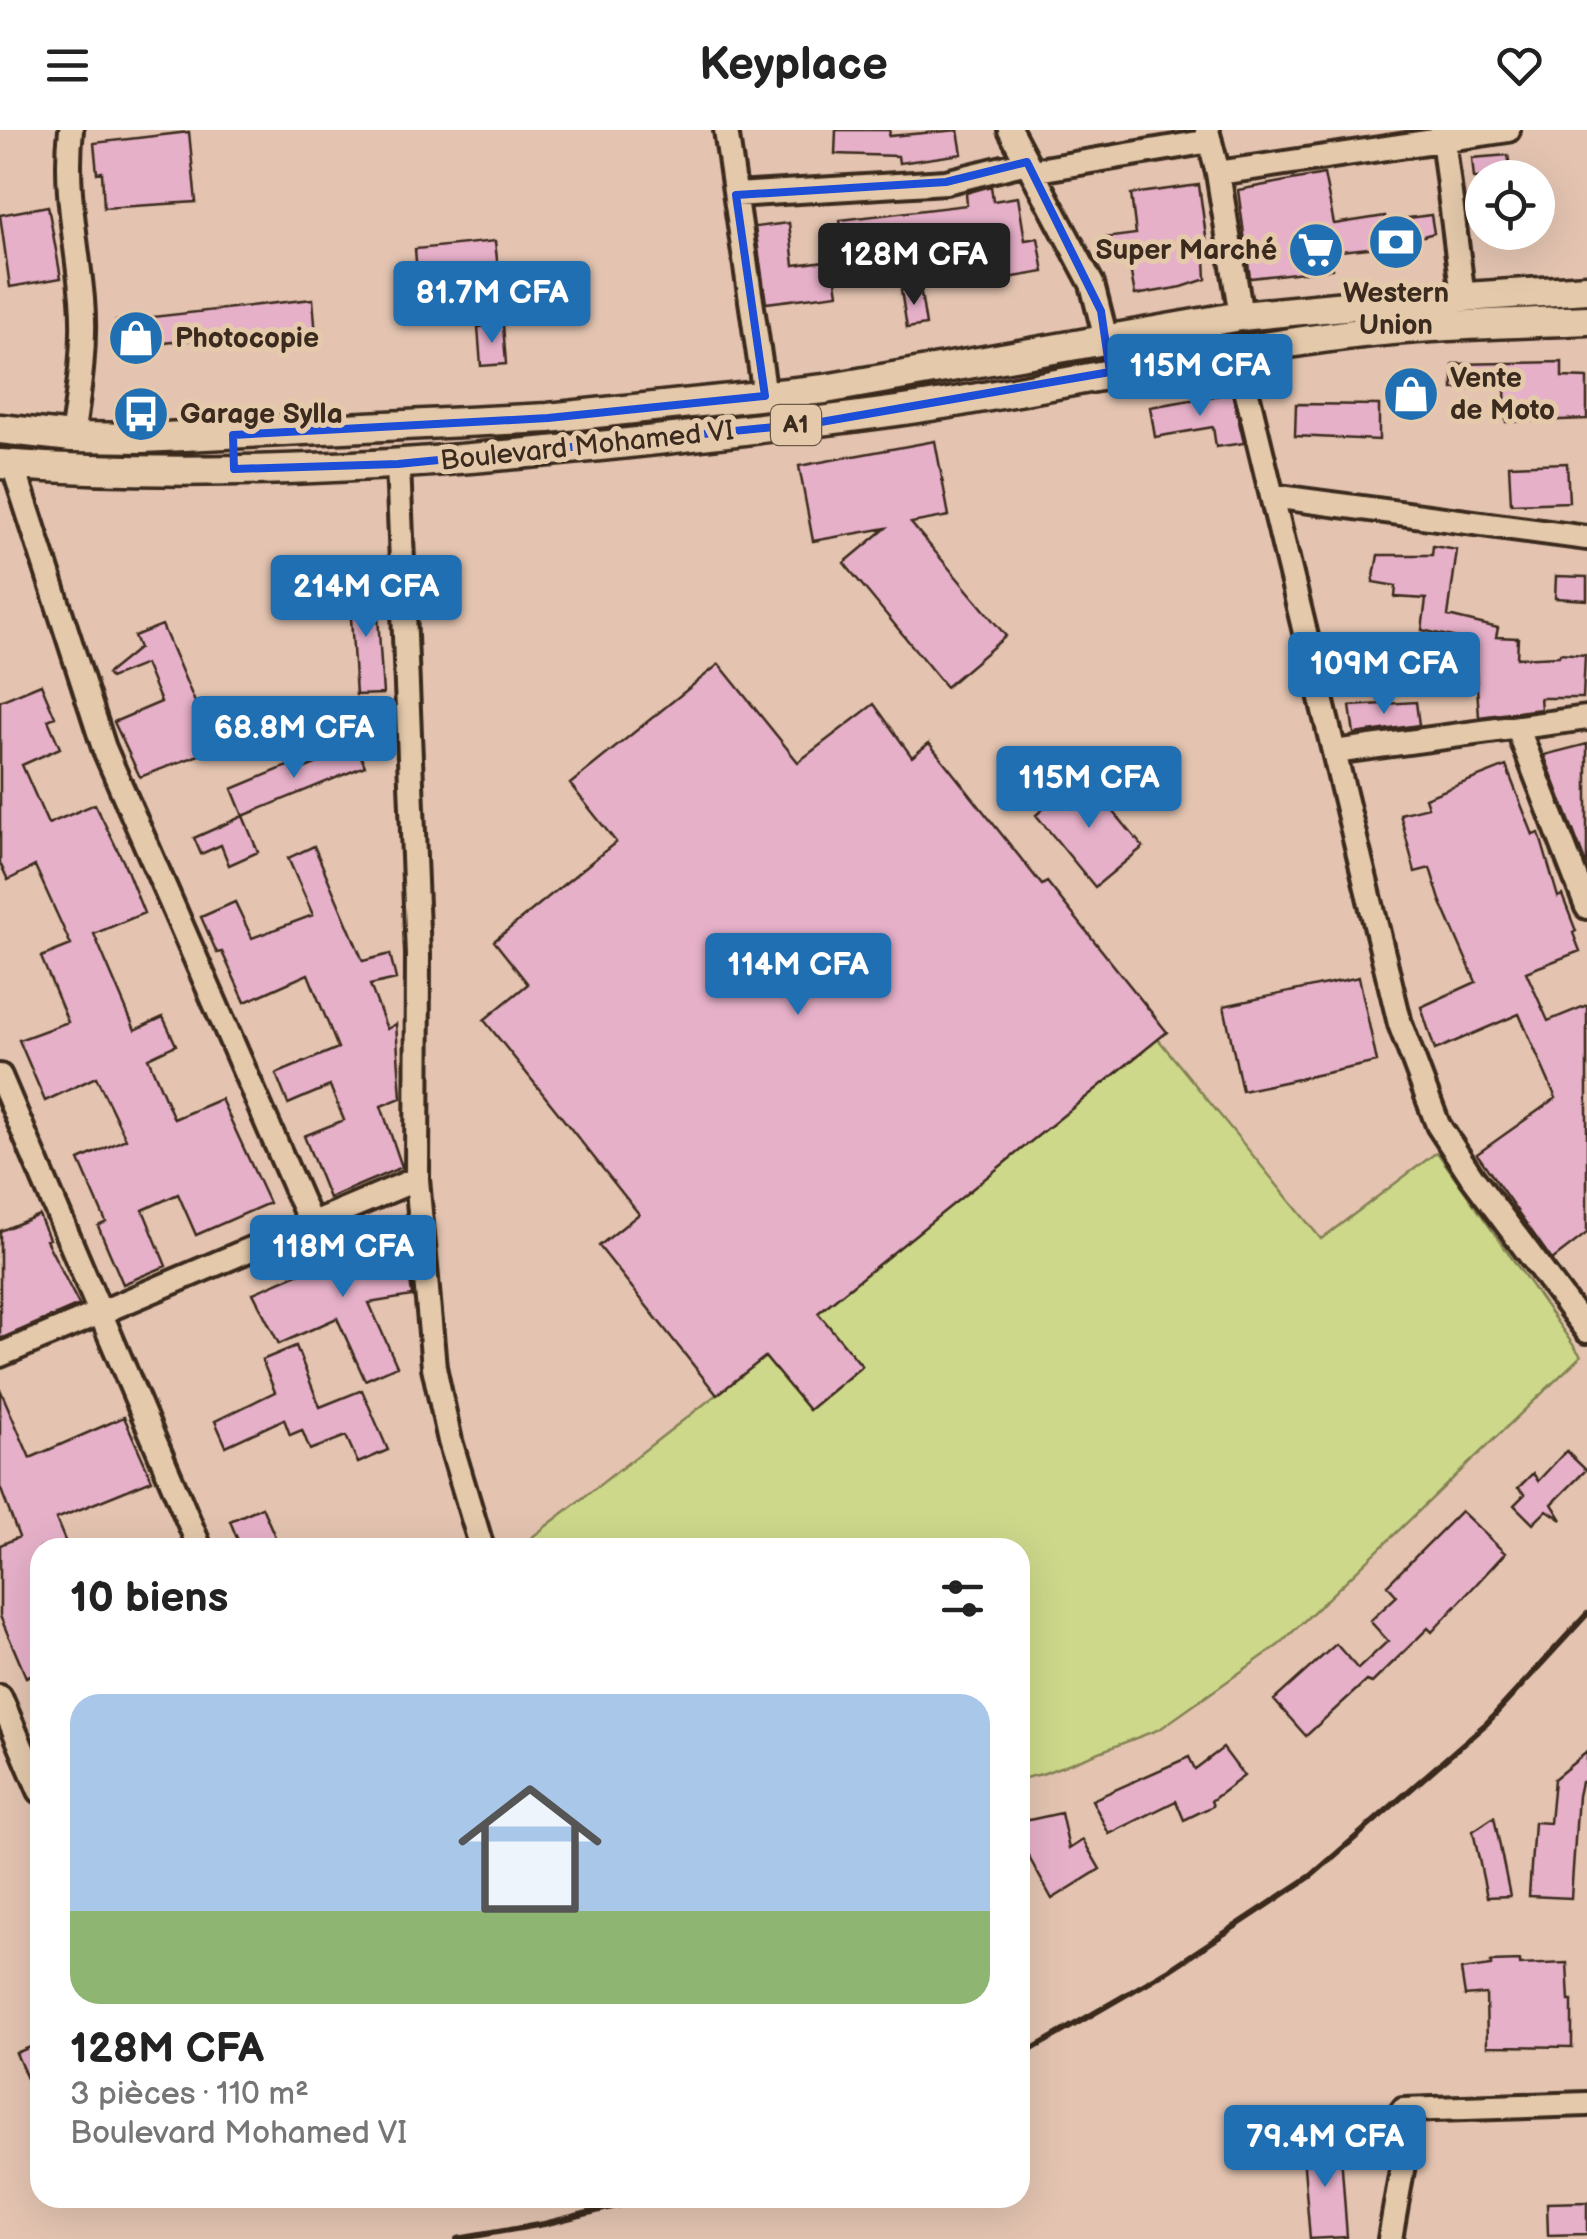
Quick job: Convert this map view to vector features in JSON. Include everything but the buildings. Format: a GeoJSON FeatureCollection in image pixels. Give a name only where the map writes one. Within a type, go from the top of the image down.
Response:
{"type":"FeatureCollection","features":[{"type":"Feature","properties":{"kind":"main road","name":"Boulevard Mohamed VI"},"geometry":{"type":"LineString","coordinates":[[0,429],[72,437],[233,435],[548,418],[825,389],[1241,316],[1587,289]]}},
{"type":"Feature","properties":{"kind":"main road","name":"Boulevard Mohamed VI"},"geometry":{"type":"LineString","coordinates":[[6,464],[128,470],[234,469],[504,457],[815,423],[1326,337],[1587,320]]}},
{"type":"Feature","properties":{"kind":"main road"},"geometry":{"type":"LineString","coordinates":[[1106,339],[1110,372]]}},
{"type":"Feature","properties":{"kind":"main road"},"geometry":{"type":"LineString","coordinates":[[233,435],[234,469]]}},
{"type":"Feature","properties":{"kind":"street"},"geometry":{"type":"LineString","coordinates":[[71,130],[68,180],[82,302],[81,372],[72,437]]}},
{"type":"Feature","properties":{"kind":"street"},"geometry":{"type":"LineString","coordinates":[[726,130],[766,396]]}},
{"type":"Feature","properties":{"kind":"street"},"geometry":{"type":"LineString","coordinates":[[1010,130],[1092,284],[1106,339]]}},
{"type":"Feature","properties":{"kind":"street"},"geometry":{"type":"LineString","coordinates":[[1218,173],[1443,136],[1508,130]]}},
{"type":"Feature","properties":{"kind":"street"},"geometry":{"type":"LineString","coordinates":[[736,195],[946,182],[1209,136],[1241,316]]}},
{"type":"Feature","properties":{"kind":"street"},"geometry":{"type":"LineString","coordinates":[[1443,136],[1463,297]]}},
{"type":"Feature","properties":{"kind":"street"},"geometry":{"type":"LineString","coordinates":[[1238,352],[1400,1024],[1438,1125],[1587,1331]]}},
{"type":"Feature","properties":{"kind":"street"},"geometry":{"type":"LineString","coordinates":[[6,464],[104,748],[310,1224]]}},
{"type":"Feature","properties":{"kind":"street"},"geometry":{"type":"LineString","coordinates":[[398,464],[418,955],[418,1179],[434,1366],[450,1442],[479,1538]]}},
{"type":"Feature","properties":{"kind":"street"},"geometry":{"type":"LineString","coordinates":[[1272,496],[1587,538]]}},
{"type":"Feature","properties":{"kind":"street"},"geometry":{"type":"LineString","coordinates":[[1334,752],[1587,718]]}},
{"type":"Feature","properties":{"kind":"street"},"geometry":{"type":"LineString","coordinates":[[1518,730],[1587,907]]}},
{"type":"Feature","properties":{"kind":"street"},"geometry":{"type":"LineString","coordinates":[[0,1076],[196,1538]]}},
{"type":"Feature","properties":{"kind":"street"},"geometry":{"type":"LineString","coordinates":[[0,1354],[418,1179]]}},
{"type":"Feature","properties":{"kind":"street"},"geometry":{"type":"LineString","coordinates":[[0,1698],[30,1768]]}},
{"type":"Feature","properties":{"kind":"street"},"geometry":{"type":"LineString","coordinates":[[1390,2239],[1406,2147],[1402,2110],[1587,2104]]}},
{"type":"Feature","properties":{"kind":"highlighted area"},"geometry":{"type":"Polygon","coordinates":[[[1027,162],[1101,311],[1110,372],[815,423],[398,464],[234,469],[233,435],[548,418],[765,396],[736,195],[946,182],[1027,162]]]}},
{"type":"Feature","properties":{"kind":"green space"},"geometry":{"type":"Polygon","coordinates":[[[1158,1039],[1321,1239],[1437,1152],[1581,1356],[1280,1644],[1160,1729],[1030,1777],[1030,1538],[531,1538],[765,1357],[809,1410],[862,1366],[818,1313],[1158,1039]]]}},
{"type":"Feature","properties":{"kind":"railway"},"geometry":{"type":"LineString","coordinates":[[1030,2050],[1169,1970],[1311,1876],[1487,1723],[1587,1614]]}},
{"type":"Feature","properties":{"kind":"railway"},"geometry":{"type":"LineString","coordinates":[[457,2239],[608,2208]]}},
{"type":"Feature","properties":{"kind":"place","name":"Western Union"},"geometry":{"type":"Point","coordinates":[1396,242]}},
{"type":"Feature","properties":{"kind":"place","name":"Super Marché"},"geometry":{"type":"Point","coordinates":[1316,250]}},
{"type":"Feature","properties":{"kind":"place","name":"Photocopie"},"geometry":{"type":"Point","coordinates":[136,338]}},
{"type":"Feature","properties":{"kind":"place","name":"Vente de Moto"},"geometry":{"type":"Point","coordinates":[1411,394]}},
{"type":"Feature","properties":{"kind":"place","name":"Garage Sylla"},"geometry":{"type":"Point","coordinates":[141,414]}}]}
